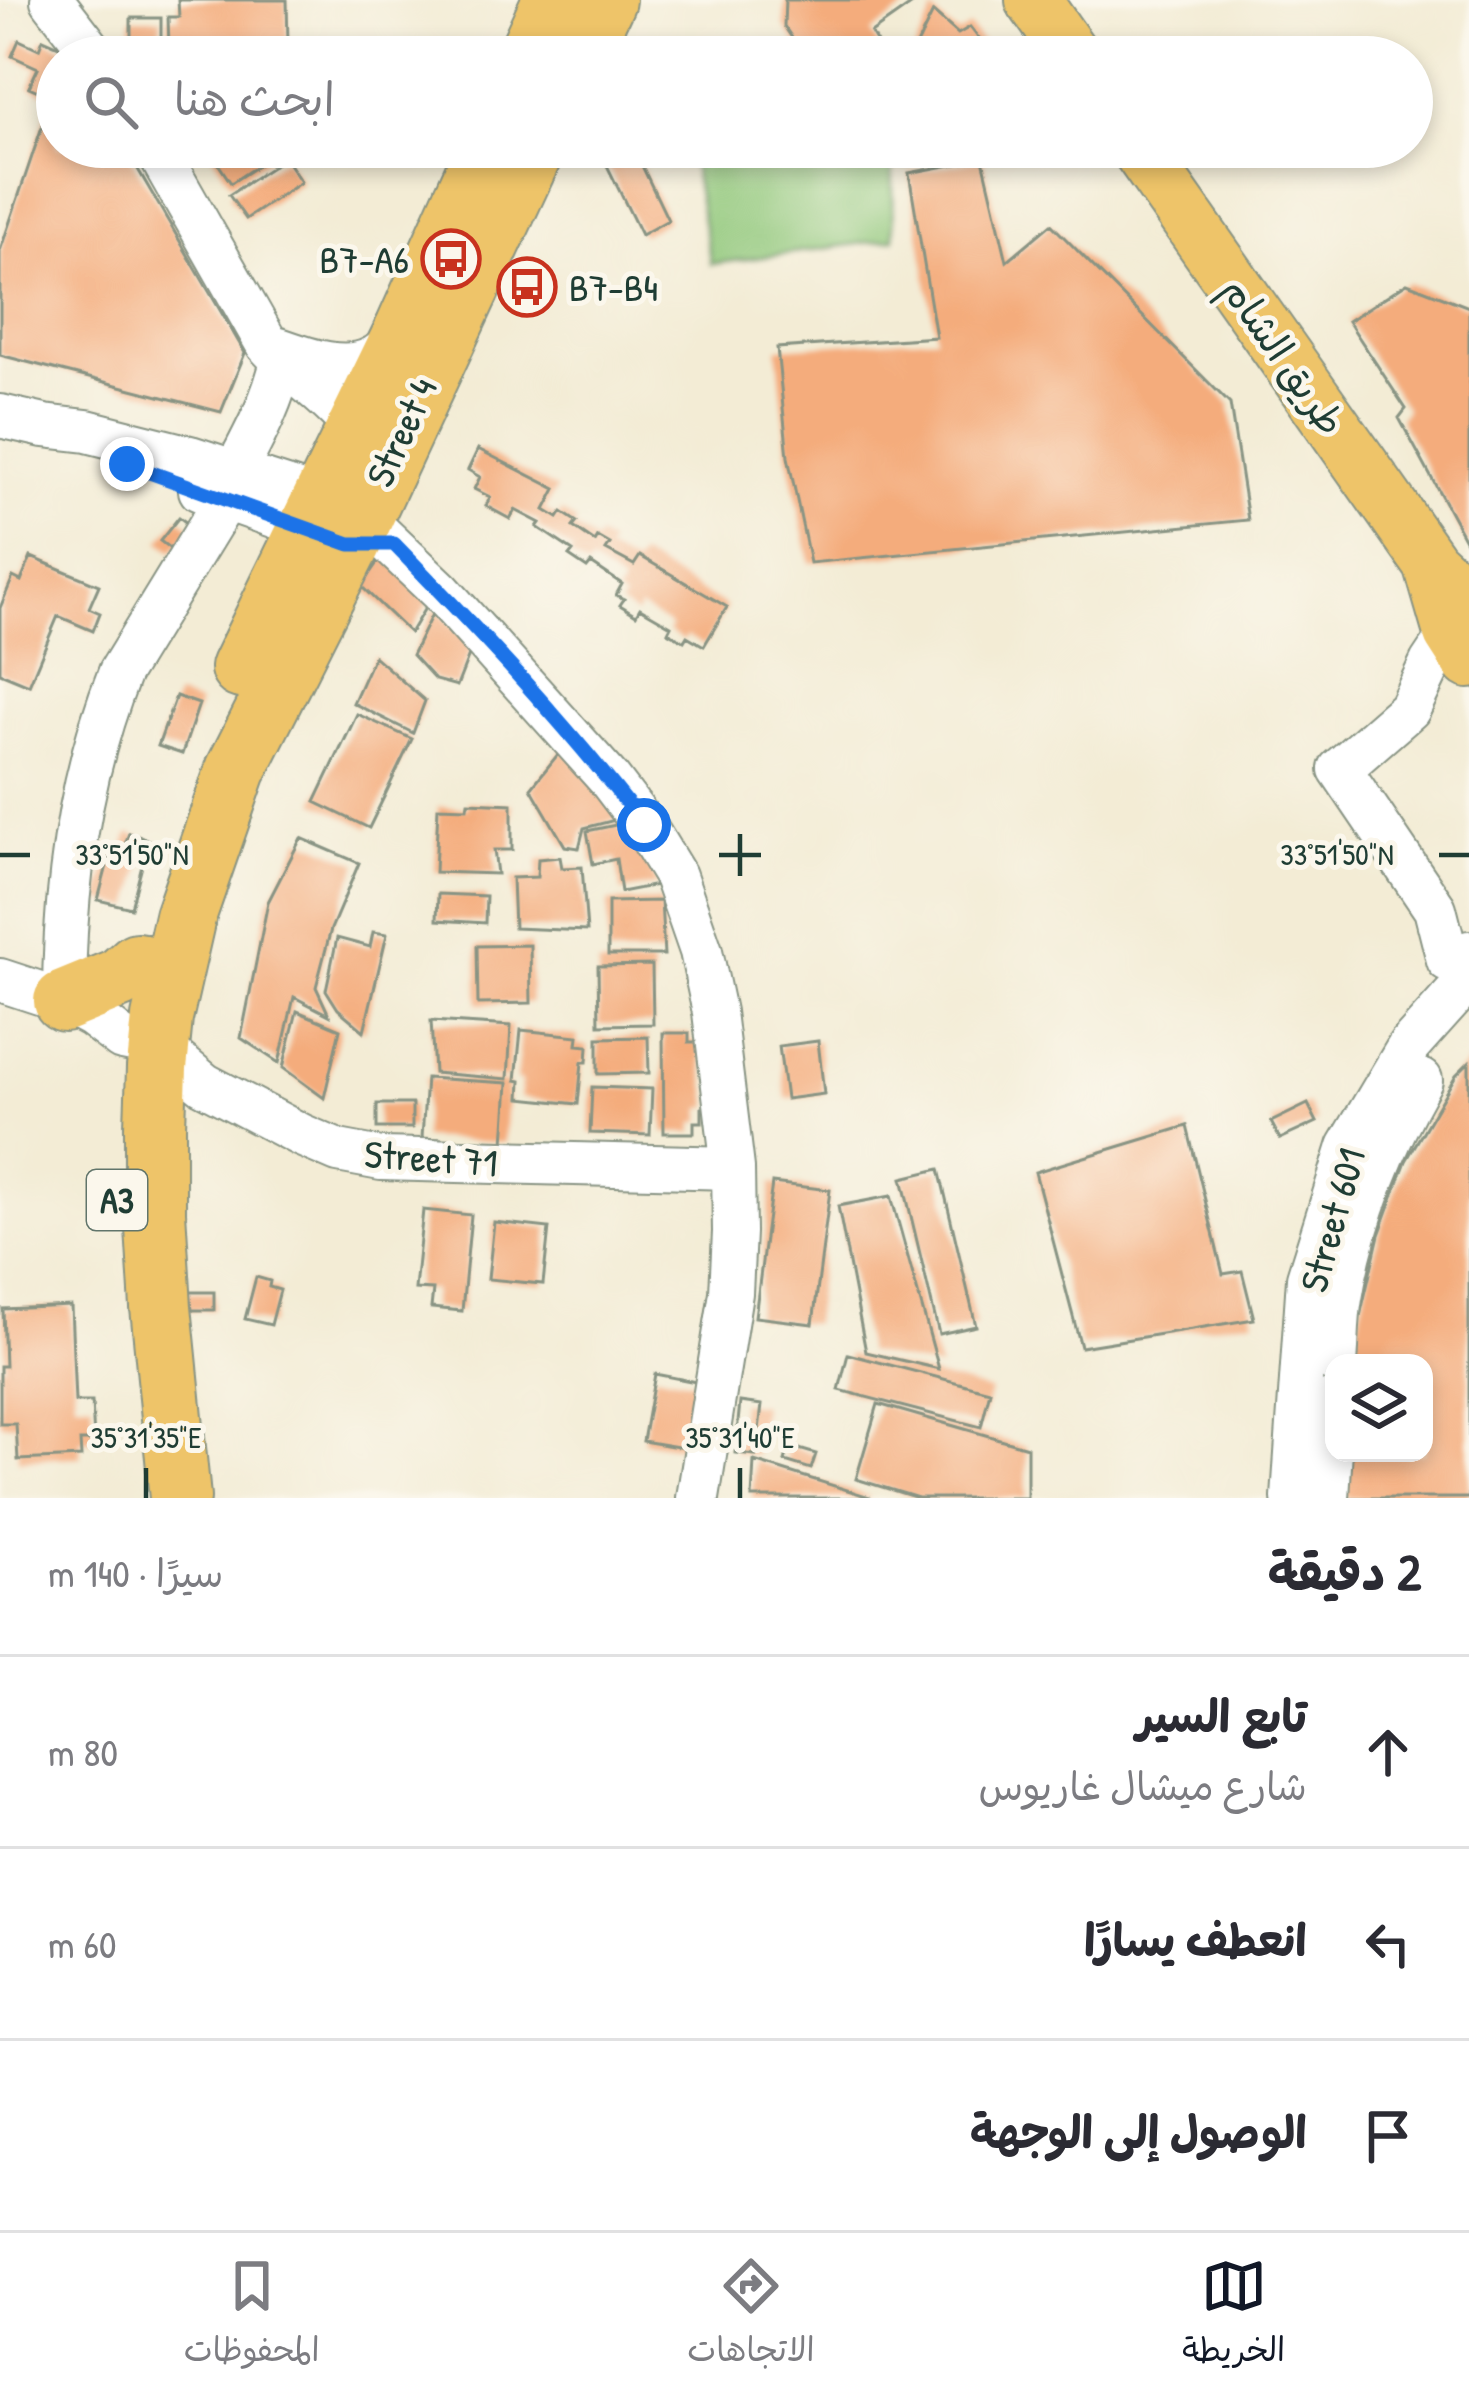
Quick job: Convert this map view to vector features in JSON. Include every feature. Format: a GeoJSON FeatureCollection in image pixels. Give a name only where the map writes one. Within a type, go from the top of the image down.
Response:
{"type":"FeatureCollection","features":[{"type":"Feature","properties":{"kind":"highway"},"geometry":{"type":"LineString","coordinates":[[537,36],[553,0]]}},
{"type":"Feature","properties":{"kind":"highway"},"geometry":{"type":"LineString","coordinates":[[588,36],[605,0]]}},
{"type":"Feature","properties":{"kind":"highway","name":"Street 4"},"geometry":{"type":"LineString","coordinates":[[348,526],[355,428],[478,168]]}},
{"type":"Feature","properties":{"kind":"highway","name":"Street 4"},"geometry":{"type":"LineString","coordinates":[[136,963],[181,801],[221,709],[348,526],[525,168]]}},
{"type":"Feature","properties":{"kind":"highway","name":"A3"},"geometry":{"type":"LineString","coordinates":[[139,1498],[118,1282],[116,1123],[236,770],[348,526]]}},
{"type":"Feature","properties":{"kind":"highway"},"geometry":{"type":"LineString","coordinates":[[19,993],[119,978],[136,963]]}},
{"type":"Feature","properties":{"kind":"highway","name":"A3"},"geometry":{"type":"LineString","coordinates":[[136,963],[160,1307],[180,1498]]}},
{"type":"Feature","properties":{"kind":"main road"},"geometry":{"type":"LineString","coordinates":[[1033,0],[1058,36]]}},
{"type":"Feature","properties":{"kind":"main road","name":"طريق الشام"},"geometry":{"type":"LineString","coordinates":[[1151,168],[1455,614]]}},
{"type":"Feature","properties":{"kind":"street"},"geometry":{"type":"LineString","coordinates":[[52,0],[80,36]]}},
{"type":"Feature","properties":{"kind":"street"},"geometry":{"type":"LineString","coordinates":[[167,168],[274,353],[355,428]]}},
{"type":"Feature","properties":{"kind":"street"},"geometry":{"type":"LineString","coordinates":[[274,353],[357,364],[377,357],[406,328]]}},
{"type":"Feature","properties":{"kind":"street"},"geometry":{"type":"LineString","coordinates":[[19,993],[64,932],[88,775],[119,672],[231,485],[265,417],[277,384],[274,353]]}},
{"type":"Feature","properties":{"kind":"street"},"geometry":{"type":"LineString","coordinates":[[0,416],[44,427],[92,454],[231,485],[348,526],[440,591],[609,779],[644,825],[675,876],[701,951],[733,1168],[731,1293],[698,1498]]}},
{"type":"Feature","properties":{"kind":"street"},"geometry":{"type":"LineString","coordinates":[[1455,614],[1408,710],[1340,770],[1435,909],[1448,960],[1469,952]]}},
{"type":"Feature","properties":{"kind":"street","name":"Street 601"},"geometry":{"type":"LineString","coordinates":[[1294,1498],[1308,1278],[1349,1147],[1409,1046],[1469,979]]}},
{"type":"Feature","properties":{"kind":"street","name":"Street 71"},"geometry":{"type":"LineString","coordinates":[[19,993],[92,1016],[220,1093],[338,1151],[381,1159],[733,1168]]}},
{"type":"Feature","properties":{"kind":"street","name":"Street 601"},"geometry":{"type":"LineString","coordinates":[[1337,1354],[1340,1298],[1360,1214],[1396,1123],[1440,1046],[1469,1012]]}},
{"type":"Feature","properties":{"kind":"street"},"geometry":{"type":"LineString","coordinates":[[1328,1498],[1330,1462]]}},
{"type":"Feature","properties":{"kind":"green space"},"geometry":{"type":"Polygon","coordinates":[[[693,168],[892,168],[894,239],[711,264],[693,168]]]}},
{"type":"Feature","properties":{"kind":"building"},"geometry":{"type":"Polygon","coordinates":[[[178,0],[287,0],[288,36],[169,36],[168,17],[179,17],[178,0]]]}},
{"type":"Feature","properties":{"kind":"building"},"geometry":{"type":"Polygon","coordinates":[[[785,0],[918,0],[873,36],[791,36],[784,26],[785,0]]]}},
{"type":"Feature","properties":{"kind":"building"},"geometry":{"type":"Polygon","coordinates":[[[933,12],[958,34],[970,27],[977,36],[921,36],[933,12]]]}},
{"type":"Feature","properties":{"kind":"building"},"geometry":{"type":"Polygon","coordinates":[[[131,18],[161,18],[161,36],[131,36],[131,18]]]}},
{"type":"Feature","properties":{"kind":"building"},"geometry":{"type":"Polygon","coordinates":[[[19,40],[36,48],[36,67],[12,56],[19,40]]]}},
{"type":"Feature","properties":{"kind":"building"},"geometry":{"type":"Polygon","coordinates":[[[36,144],[36,168],[137,168],[245,353],[221,412],[0,355],[0,251],[36,144]]]}},
{"type":"Feature","properties":{"kind":"building"},"geometry":{"type":"Polygon","coordinates":[[[221,168],[254,168],[231,183],[221,168]]]}},
{"type":"Feature","properties":{"kind":"building"},"geometry":{"type":"Polygon","coordinates":[[[270,168],[292,168],[301,182],[246,219],[229,195],[270,168]]]}},
{"type":"Feature","properties":{"kind":"building"},"geometry":{"type":"Polygon","coordinates":[[[608,168],[643,168],[668,220],[641,235],[608,168]]]}},
{"type":"Feature","properties":{"kind":"building"},"geometry":{"type":"Polygon","coordinates":[[[985,168],[1007,261],[1051,224],[1230,404],[1248,520],[810,563],[788,457],[777,348],[936,337],[909,173],[985,168]]]}},
{"type":"Feature","properties":{"kind":"building"},"geometry":{"type":"Polygon","coordinates":[[[1407,283],[1469,307],[1469,547],[1399,418],[1406,409],[1348,321],[1407,283]]]}},
{"type":"Feature","properties":{"kind":"building"},"geometry":{"type":"Polygon","coordinates":[[[478,449],[556,489],[545,510],[558,518],[562,512],[577,522],[573,527],[595,542],[598,537],[610,544],[606,550],[634,565],[640,556],[727,607],[704,646],[668,632],[671,626],[640,608],[636,615],[620,605],[624,599],[616,595],[622,584],[591,563],[587,568],[569,556],[573,551],[537,527],[540,523],[515,510],[510,519],[486,506],[490,497],[474,489],[480,477],[468,470],[478,449]]]}},
{"type":"Feature","properties":{"kind":"building"},"geometry":{"type":"Polygon","coordinates":[[[179,517],[192,527],[173,551],[160,541],[179,517]]]}},
{"type":"Feature","properties":{"kind":"building"},"geometry":{"type":"Polygon","coordinates":[[[386,550],[431,598],[410,633],[361,586],[386,550]]]}},
{"type":"Feature","properties":{"kind":"building"},"geometry":{"type":"Polygon","coordinates":[[[31,557],[99,585],[89,608],[100,613],[93,631],[58,616],[29,685],[0,673],[0,608],[13,577],[21,581],[31,557]]]}},
{"type":"Feature","properties":{"kind":"building"},"geometry":{"type":"Polygon","coordinates":[[[435,608],[473,645],[457,686],[435,680],[412,655],[435,608]]]}},
{"type":"Feature","properties":{"kind":"building"},"geometry":{"type":"Polygon","coordinates":[[[374,656],[425,701],[413,733],[353,703],[374,656]]]}},
{"type":"Feature","properties":{"kind":"building"},"geometry":{"type":"Polygon","coordinates":[[[176,696],[199,704],[182,754],[158,746],[176,696]]]}},
{"type":"Feature","properties":{"kind":"building"},"geometry":{"type":"Polygon","coordinates":[[[357,714],[412,739],[369,828],[315,802],[357,714]]]}},
{"type":"Feature","properties":{"kind":"building"},"geometry":{"type":"Polygon","coordinates":[[[563,748],[627,817],[584,828],[579,848],[565,846],[531,788],[563,748]]]}},
{"type":"Feature","properties":{"kind":"building"},"geometry":{"type":"Polygon","coordinates":[[[468,802],[512,804],[512,850],[494,850],[497,874],[435,872],[438,807],[467,808],[468,802]]]}},
{"type":"Feature","properties":{"kind":"building"},"geometry":{"type":"Polygon","coordinates":[[[630,822],[657,885],[621,892],[616,859],[593,864],[587,831],[630,822]]]}},
{"type":"Feature","properties":{"kind":"building"},"geometry":{"type":"Polygon","coordinates":[[[129,833],[149,840],[143,857],[123,850],[129,833]]]}},
{"type":"Feature","properties":{"kind":"building"},"geometry":{"type":"Polygon","coordinates":[[[301,838],[359,863],[331,929],[316,987],[329,1015],[294,997],[279,1063],[241,1038],[268,902],[301,838]]]}},
{"type":"Feature","properties":{"kind":"building"},"geometry":{"type":"Polygon","coordinates":[[[110,854],[143,862],[131,908],[98,900],[110,854]]]}},
{"type":"Feature","properties":{"kind":"building"},"geometry":{"type":"Polygon","coordinates":[[[560,857],[562,868],[582,867],[587,931],[514,928],[512,878],[537,877],[538,859],[560,857]]]}},
{"type":"Feature","properties":{"kind":"building"},"geometry":{"type":"Polygon","coordinates":[[[438,894],[486,896],[485,923],[437,920],[438,894]]]}},
{"type":"Feature","properties":{"kind":"building"},"geometry":{"type":"Polygon","coordinates":[[[661,901],[664,955],[608,955],[608,902],[661,901]]]}},
{"type":"Feature","properties":{"kind":"building"},"geometry":{"type":"Polygon","coordinates":[[[373,932],[387,934],[364,1031],[338,1009],[326,990],[337,938],[370,947],[373,932]]]}},
{"type":"Feature","properties":{"kind":"building"},"geometry":{"type":"Polygon","coordinates":[[[530,945],[531,1003],[478,1004],[477,946],[530,945]]]}},
{"type":"Feature","properties":{"kind":"building"},"geometry":{"type":"Polygon","coordinates":[[[652,965],[653,1024],[599,1025],[598,966],[652,965]]]}},
{"type":"Feature","properties":{"kind":"building"},"geometry":{"type":"Polygon","coordinates":[[[297,1011],[340,1029],[324,1098],[283,1068],[297,1011]]]}},
{"type":"Feature","properties":{"kind":"building"},"geometry":{"type":"Polygon","coordinates":[[[431,1021],[511,1026],[508,1079],[434,1073],[431,1021]]]}},
{"type":"Feature","properties":{"kind":"building"},"geometry":{"type":"Polygon","coordinates":[[[521,1030],[578,1036],[577,1045],[588,1046],[578,1104],[520,1098],[521,1081],[516,1080],[521,1030]]]}},
{"type":"Feature","properties":{"kind":"building"},"geometry":{"type":"Polygon","coordinates":[[[663,1033],[689,1033],[689,1042],[699,1042],[710,1107],[702,1108],[702,1122],[694,1122],[694,1133],[664,1133],[663,1033]]]}},
{"type":"Feature","properties":{"kind":"building"},"geometry":{"type":"Polygon","coordinates":[[[648,1037],[649,1073],[598,1074],[598,1038],[648,1037]]]}},
{"type":"Feature","properties":{"kind":"building"},"geometry":{"type":"Polygon","coordinates":[[[818,1041],[824,1094],[786,1099],[779,1046],[818,1041]]]}},
{"type":"Feature","properties":{"kind":"building"},"geometry":{"type":"Polygon","coordinates":[[[1469,1062],[1469,1498],[1346,1498],[1348,1462],[1433,1462],[1433,1354],[1356,1354],[1379,1235],[1406,1161],[1456,1075],[1469,1062]]]}},
{"type":"Feature","properties":{"kind":"building"},"geometry":{"type":"Polygon","coordinates":[[[426,1078],[508,1083],[504,1143],[422,1138],[426,1078]]]}},
{"type":"Feature","properties":{"kind":"building"},"geometry":{"type":"Polygon","coordinates":[[[592,1087],[652,1089],[650,1135],[590,1133],[592,1087]]]}},
{"type":"Feature","properties":{"kind":"building"},"geometry":{"type":"Polygon","coordinates":[[[377,1104],[412,1104],[412,1128],[377,1128],[377,1104]]]}},
{"type":"Feature","properties":{"kind":"building"},"geometry":{"type":"Polygon","coordinates":[[[1308,1104],[1317,1122],[1280,1139],[1271,1122],[1308,1104]]]}},
{"type":"Feature","properties":{"kind":"building"},"geometry":{"type":"Polygon","coordinates":[[[1187,1126],[1223,1274],[1242,1271],[1254,1319],[1081,1347],[1035,1172],[1187,1126]]]}},
{"type":"Feature","properties":{"kind":"building"},"geometry":{"type":"Polygon","coordinates":[[[939,1169],[976,1326],[939,1334],[902,1178],[939,1169]]]}},
{"type":"Feature","properties":{"kind":"building"},"geometry":{"type":"Polygon","coordinates":[[[772,1183],[830,1190],[813,1324],[755,1317],[772,1183]]]}},
{"type":"Feature","properties":{"kind":"building"},"geometry":{"type":"Polygon","coordinates":[[[891,1196],[939,1369],[866,1352],[838,1206],[891,1196]]]}},
{"type":"Feature","properties":{"kind":"building"},"geometry":{"type":"Polygon","coordinates":[[[423,1210],[471,1215],[462,1311],[431,1308],[433,1290],[415,1289],[423,1210]]]}},
{"type":"Feature","properties":{"kind":"building"},"geometry":{"type":"Polygon","coordinates":[[[494,1222],[549,1228],[543,1284],[488,1279],[494,1222]]]}},
{"type":"Feature","properties":{"kind":"building"},"geometry":{"type":"Polygon","coordinates":[[[256,1277],[280,1290],[271,1325],[245,1319],[256,1277]]]}},
{"type":"Feature","properties":{"kind":"building"},"geometry":{"type":"Polygon","coordinates":[[[185,1292],[214,1292],[214,1310],[185,1310],[185,1292]]]}},
{"type":"Feature","properties":{"kind":"building"},"geometry":{"type":"Polygon","coordinates":[[[71,1306],[75,1402],[92,1402],[94,1441],[80,1441],[81,1457],[18,1460],[16,1424],[0,1424],[3,1309],[71,1306]]]}},
{"type":"Feature","properties":{"kind":"building"},"geometry":{"type":"Polygon","coordinates":[[[848,1354],[990,1391],[981,1427],[839,1390],[848,1354]]]}},
{"type":"Feature","properties":{"kind":"building"},"geometry":{"type":"Polygon","coordinates":[[[655,1374],[701,1383],[690,1449],[643,1441],[655,1374]]]}},
{"type":"Feature","properties":{"kind":"building"},"geometry":{"type":"Polygon","coordinates":[[[740,1402],[762,1405],[756,1455],[735,1453],[740,1402]]]}},
{"type":"Feature","properties":{"kind":"building"},"geometry":{"type":"Polygon","coordinates":[[[878,1404],[1027,1447],[1027,1498],[918,1498],[856,1479],[878,1404]]]}},
{"type":"Feature","properties":{"kind":"building"},"geometry":{"type":"Polygon","coordinates":[[[789,1446],[816,1454],[811,1469],[785,1461],[789,1446]]]}},
{"type":"Feature","properties":{"kind":"building"},"geometry":{"type":"Polygon","coordinates":[[[754,1461],[870,1497],[870,1498],[752,1498],[754,1461]]]}},
{"type":"Feature","properties":{"kind":"place","name":"B7-A6"},"geometry":{"type":"Point","coordinates":[451,259]}},
{"type":"Feature","properties":{"kind":"place","name":"B7-B4"},"geometry":{"type":"Point","coordinates":[527,287]}},
{"type":"Feature","properties":{"kind":"route"},"geometry":{"type":"LineString","coordinates":[[127,464],[350,544],[394,544],[609,779],[644,825]]}}]}
